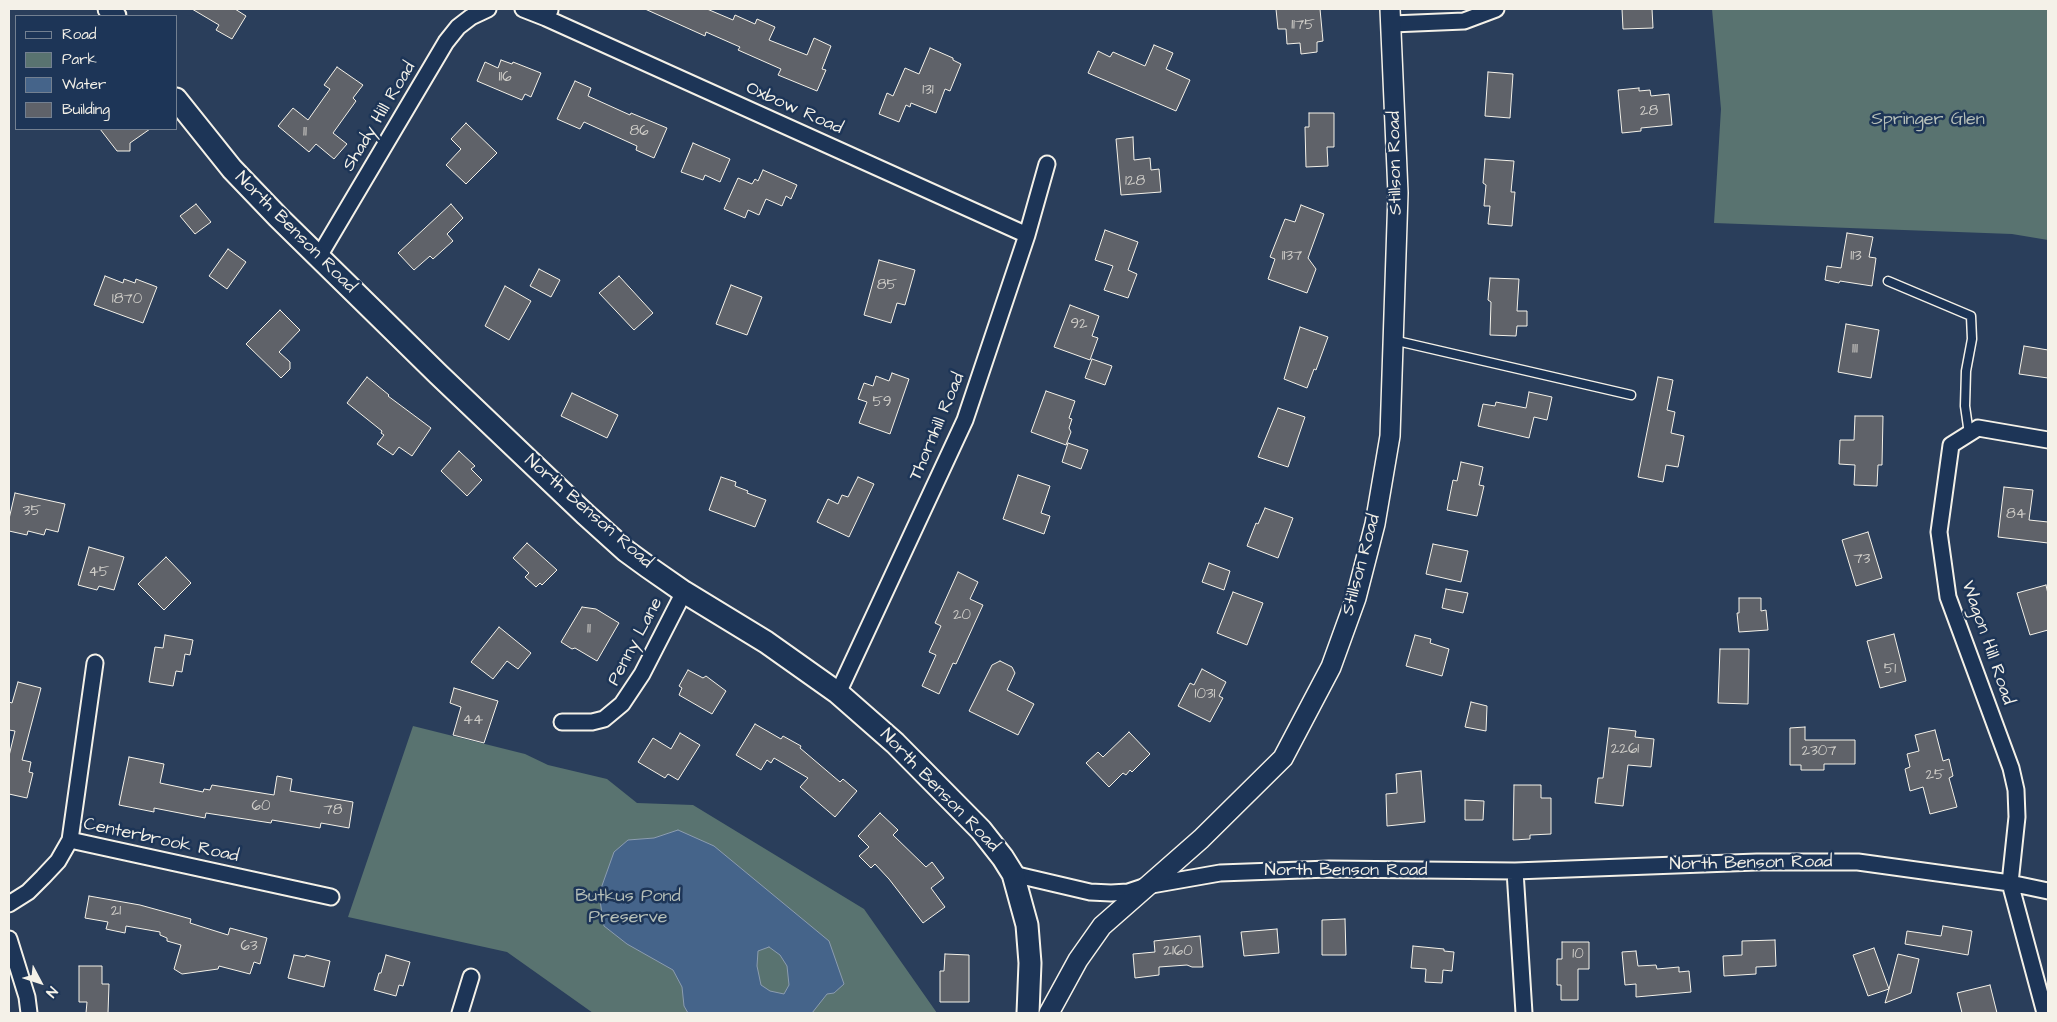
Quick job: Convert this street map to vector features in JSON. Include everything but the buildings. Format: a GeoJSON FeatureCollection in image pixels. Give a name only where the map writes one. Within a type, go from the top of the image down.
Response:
{"type":"FeatureCollection","features":[{"type":"Feature","properties":{"kind":"main road","name":"North Benson Road"},"geometry":{"type":"LineString","coordinates":[[178,102],[232,169],[318,258],[585,514],[626,551],[684,592],[766,642],[838,693],[895,743],[981,830],[1003,858],[1012,874]]}},
{"type":"Feature","properties":{"kind":"main road"},"geometry":{"type":"LineString","coordinates":[[1012,874],[1027,925],[1030,963],[1028,1013]]}},
{"type":"Feature","properties":{"kind":"street","name":"Shady Hill Road"},"geometry":{"type":"LineString","coordinates":[[318,258],[446,42],[471,17],[488,9]]}},
{"type":"Feature","properties":{"kind":"street"},"geometry":{"type":"LineString","coordinates":[[523,9],[548,13]]}},
{"type":"Feature","properties":{"kind":"street"},"geometry":{"type":"LineString","coordinates":[[1391,17],[1464,20],[1496,9]]}},
{"type":"Feature","properties":{"kind":"street","name":"Oxbow Road"},"geometry":{"type":"LineString","coordinates":[[548,13],[1027,234]]}},
{"type":"Feature","properties":{"kind":"street","name":"Stillson Road"},"geometry":{"type":"LineString","coordinates":[[1049,1013],[1078,960],[1102,926],[1201,839],[1283,758],[1331,667],[1356,598],[1375,524],[1390,436],[1398,193],[1391,17]]}},
{"type":"Feature","properties":{"kind":"street","name":"Thornhill Road"},"geometry":{"type":"LineString","coordinates":[[838,693],[965,420],[1027,234],[1047,164]]}},
{"type":"Feature","properties":{"kind":"street"},"geometry":{"type":"LineString","coordinates":[[1973,431],[2048,440]]}},
{"type":"Feature","properties":{"kind":"street","name":"Wagon Hill Road"},"geometry":{"type":"LineString","coordinates":[[1973,431],[1950,445],[1939,532],[1948,597],[2011,768],[2016,790],[2017,817],[2010,883]]}},
{"type":"Feature","properties":{"kind":"street","name":"Penny Lane"},"geometry":{"type":"LineString","coordinates":[[562,722],[592,722],[604,719],[622,704],[642,674],[684,592]]}},
{"type":"Feature","properties":{"kind":"street"},"geometry":{"type":"LineString","coordinates":[[70,840],[95,663]]}},
{"type":"Feature","properties":{"kind":"street","name":"Centerbrook Road"},"geometry":{"type":"LineString","coordinates":[[9,904],[28,892],[43,877],[58,861],[70,840],[331,897]]}},
{"type":"Feature","properties":{"kind":"street","name":"North Benson Road"},"geometry":{"type":"LineString","coordinates":[[1012,874],[1090,892],[1111,893],[1128,892],[1146,886],[1220,872],[1329,869],[1515,871],[1758,862],[1858,862],[2010,883],[2048,891]]}},
{"type":"Feature","properties":{"kind":"street"},"geometry":{"type":"LineString","coordinates":[[1515,871],[1524,1013]]}},
{"type":"Feature","properties":{"kind":"street"},"geometry":{"type":"LineString","coordinates":[[2010,883],[2045,1013]]}},
{"type":"Feature","properties":{"kind":"street"},"geometry":{"type":"LineString","coordinates":[[9,939],[27,997],[29,1013]]}},
{"type":"Feature","properties":{"kind":"street"},"geometry":{"type":"LineString","coordinates":[[460,1013],[471,977]]}},
{"type":"Feature","properties":{"kind":"lane"},"geometry":{"type":"LineString","coordinates":[[1888,281],[1971,316],[1972,339],[1966,371],[1965,406],[1973,431]]}},
{"type":"Feature","properties":{"kind":"lane"},"geometry":{"type":"LineString","coordinates":[[1393,340],[1631,395]]}},
{"type":"Feature","properties":{"kind":"green space","name":"Springer Glen"},"geometry":{"type":"Polygon","coordinates":[[[1712,9],[2048,9],[2048,240],[2012,234],[1714,223],[1721,109],[1712,9]]]}},
{"type":"Feature","properties":{"kind":"green space","name":"Butkus Pond Preserve"},"geometry":{"type":"Polygon","coordinates":[[[413,726],[525,754],[548,765],[607,779],[637,803],[693,805],[864,909],[937,1013],[593,1013],[507,952],[348,917],[413,726]]]}},
{"type":"Feature","properties":{"kind":"water"},"geometry":{"type":"Polygon","coordinates":[[[678,830],[714,846],[829,941],[844,984],[834,993],[827,994],[812,1013],[688,1013],[684,1006],[682,987],[673,970],[627,944],[604,926],[599,894],[614,852],[628,840],[654,838],[678,830]],[[769,947],[758,951],[757,966],[761,985],[770,991],[784,994],[789,985],[787,966],[780,955],[769,947]]]}}]}
